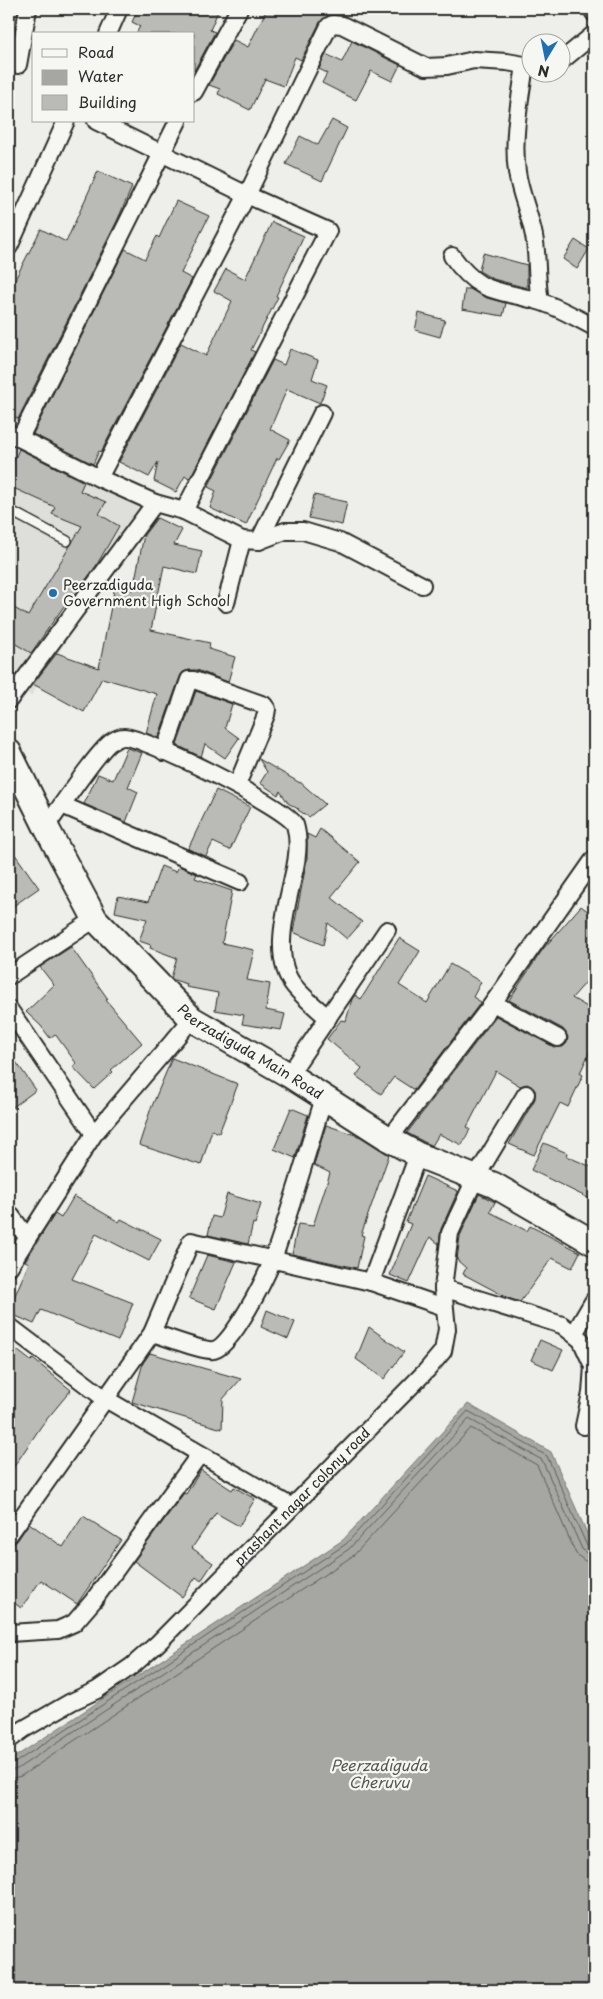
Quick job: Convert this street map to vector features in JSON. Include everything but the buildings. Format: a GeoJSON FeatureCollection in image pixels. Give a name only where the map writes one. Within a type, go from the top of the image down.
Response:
{"type":"FeatureCollection","features":[{"type":"Feature","properties":{"kind":"street"},"geometry":{"type":"LineString","coordinates":[[18,65],[28,9]]}},
{"type":"Feature","properties":{"kind":"street"},"geometry":{"type":"LineString","coordinates":[[109,32],[119,9]]}},
{"type":"Feature","properties":{"kind":"street"},"geometry":{"type":"LineString","coordinates":[[195,90],[239,9]]}},
{"type":"Feature","properties":{"kind":"street"},"geometry":{"type":"LineString","coordinates":[[592,9],[594,13]]}},
{"type":"Feature","properties":{"kind":"street"},"geometry":{"type":"LineString","coordinates":[[99,478],[247,195],[329,26],[333,24],[342,25],[426,67],[447,66],[474,60],[520,64]]}},
{"type":"Feature","properties":{"kind":"street"},"geometry":{"type":"LineString","coordinates":[[570,54],[594,34]]}},
{"type":"Feature","properties":{"kind":"street"},"geometry":{"type":"LineString","coordinates":[[525,82],[517,118],[515,149],[522,198],[534,236],[540,301]]}},
{"type":"Feature","properties":{"kind":"street"},"geometry":{"type":"LineString","coordinates":[[9,247],[66,122]]}},
{"type":"Feature","properties":{"kind":"street"},"geometry":{"type":"LineString","coordinates":[[98,122],[247,195],[328,231],[184,511]]}},
{"type":"Feature","properties":{"kind":"street"},"geometry":{"type":"LineString","coordinates":[[177,122],[15,435],[99,478],[155,503],[184,511],[242,540],[259,541],[284,531],[303,531],[340,542],[422,585]]}},
{"type":"Feature","properties":{"kind":"street"},"geometry":{"type":"LineString","coordinates":[[452,256],[476,282],[498,292],[540,301],[594,327]]}},
{"type":"Feature","properties":{"kind":"street"},"geometry":{"type":"LineString","coordinates":[[259,541],[322,414]]}},
{"type":"Feature","properties":{"kind":"street"},"geometry":{"type":"LineString","coordinates":[[9,700],[155,503]]}},
{"type":"Feature","properties":{"kind":"street"},"geometry":{"type":"LineString","coordinates":[[226,603],[242,540]]}},
{"type":"Feature","properties":{"kind":"street"},"geometry":{"type":"LineString","coordinates":[[164,752],[190,680],[264,705],[267,709],[266,715],[236,785]]}},
{"type":"Feature","properties":{"kind":"street"},"geometry":{"type":"LineString","coordinates":[[46,827],[111,742],[124,737],[164,752],[236,785],[285,814],[295,824],[298,846],[296,866],[282,936],[282,960],[294,986],[328,1018]]}},
{"type":"Feature","properties":{"kind":"street","name":"Peerzadiguda Main Road"},"geometry":{"type":"LineString","coordinates":[[9,752],[46,827],[96,919],[192,1019],[289,1075],[389,1139],[418,1155],[494,1185],[594,1243]]}},
{"type":"Feature","properties":{"kind":"street"},"geometry":{"type":"LineString","coordinates":[[62,805],[240,882]]}},
{"type":"Feature","properties":{"kind":"street"},"geometry":{"type":"LineString","coordinates":[[389,1139],[493,1003],[594,860]]}},
{"type":"Feature","properties":{"kind":"street"},"geometry":{"type":"LineString","coordinates":[[9,976],[96,919]]}},
{"type":"Feature","properties":{"kind":"street"},"geometry":{"type":"LineString","coordinates":[[289,1075],[387,930]]}},
{"type":"Feature","properties":{"kind":"street"},"geometry":{"type":"LineString","coordinates":[[493,1003],[558,1038]]}},
{"type":"Feature","properties":{"kind":"street"},"geometry":{"type":"LineString","coordinates":[[9,1009],[94,1134]]}},
{"type":"Feature","properties":{"kind":"street"},"geometry":{"type":"LineString","coordinates":[[9,1267],[94,1134],[192,1019]]}},
{"type":"Feature","properties":{"kind":"street","name":"prashant nagar colony road"},"geometry":{"type":"LineString","coordinates":[[9,1740],[24,1729],[71,1702],[98,1690],[132,1666],[157,1644],[428,1370],[443,1351],[447,1329],[443,1288],[450,1233],[476,1177],[526,1094]]}},
{"type":"Feature","properties":{"kind":"street"},"geometry":{"type":"LineString","coordinates":[[152,1332],[213,1350],[222,1346],[233,1334],[272,1260],[324,1098]]}},
{"type":"Feature","properties":{"kind":"street"},"geometry":{"type":"LineString","coordinates":[[371,1282],[418,1155]]}},
{"type":"Feature","properties":{"kind":"street"},"geometry":{"type":"LineString","coordinates":[[9,1213],[27,1237]]}},
{"type":"Feature","properties":{"kind":"street"},"geometry":{"type":"LineString","coordinates":[[9,1535],[152,1332],[191,1240],[371,1282],[444,1307]]}},
{"type":"Feature","properties":{"kind":"street"},"geometry":{"type":"LineString","coordinates":[[443,1288],[562,1325],[581,1340],[593,1366],[591,1393],[584,1426]]}},
{"type":"Feature","properties":{"kind":"street"},"geometry":{"type":"LineString","coordinates":[[574,1334],[594,1300]]}},
{"type":"Feature","properties":{"kind":"street"},"geometry":{"type":"LineString","coordinates":[[9,1326],[104,1398],[292,1507]]}},
{"type":"Feature","properties":{"kind":"street"},"geometry":{"type":"LineString","coordinates":[[9,1634],[58,1630],[74,1623],[93,1602],[200,1454]]}},
{"type":"Feature","properties":{"kind":"lane"},"geometry":{"type":"LineString","coordinates":[[9,510],[68,541]]}},
{"type":"Feature","properties":{"kind":"shaded area","name":"Peerzadiguda Government High School"},"geometry":{"type":"Polygon","coordinates":[[[9,442],[149,510],[31,696],[9,676],[9,442]]]}},
{"type":"Feature","properties":{"kind":"water","name":"Peerzadiguda Cheruvu"},"geometry":{"type":"Polygon","coordinates":[[[468,1404],[551,1452],[594,1549],[594,1990],[9,1990],[9,1761],[343,1540],[468,1404]]]}},
{"type":"Feature","properties":{"kind":"place","name":"Peerzadiguda Government High School"},"geometry":{"type":"Point","coordinates":[53,593]}}]}
